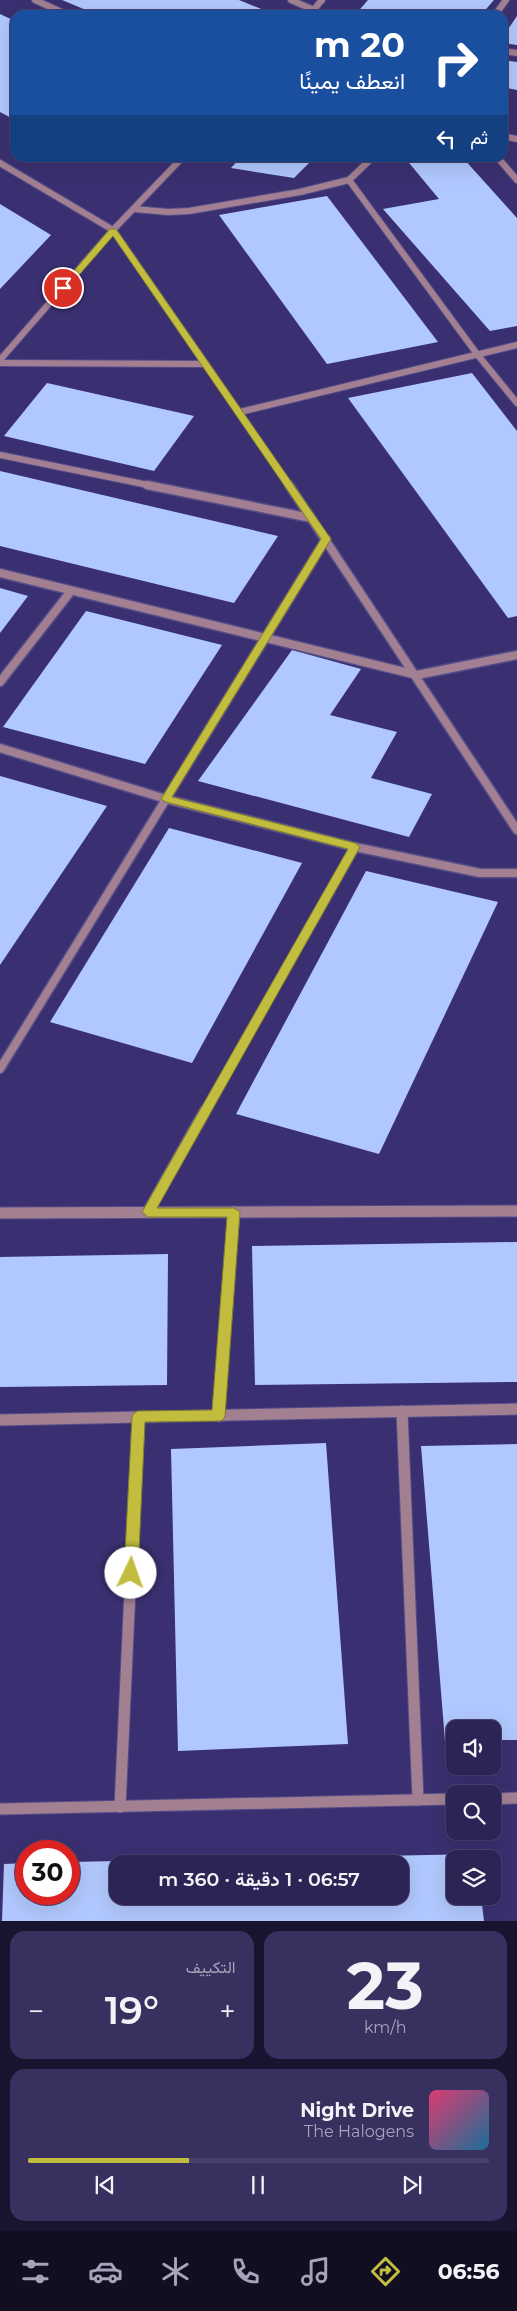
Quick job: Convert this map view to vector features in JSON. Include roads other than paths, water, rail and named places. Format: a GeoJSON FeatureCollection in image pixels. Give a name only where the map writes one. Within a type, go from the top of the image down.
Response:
{"type":"FeatureCollection","features":[{"type":"Feature","properties":{"kind":"street"},"geometry":{"type":"LineString","coordinates":[[36,0],[57,10]]}},
{"type":"Feature","properties":{"kind":"street"},"geometry":{"type":"LineString","coordinates":[[291,0],[314,10],[322,0]]}},
{"type":"Feature","properties":{"kind":"street"},"geometry":{"type":"LineString","coordinates":[[0,362],[113,230],[178,162]]}},
{"type":"Feature","properties":{"kind":"street"},"geometry":{"type":"LineString","coordinates":[[134,209],[168,212],[214,208],[349,180],[368,162]]}},
{"type":"Feature","properties":{"kind":"street"},"geometry":{"type":"LineString","coordinates":[[501,162],[517,180]]}},
{"type":"Feature","properties":{"kind":"street"},"geometry":{"type":"LineString","coordinates":[[0,164],[113,230],[326,539],[517,830]]}},
{"type":"Feature","properties":{"kind":"street"},"geometry":{"type":"LineString","coordinates":[[349,180],[477,354],[517,404]]}},
{"type":"Feature","properties":{"kind":"street"},"geometry":{"type":"LineString","coordinates":[[240,412],[517,344]]}},
{"type":"Feature","properties":{"kind":"street"},"geometry":{"type":"LineString","coordinates":[[0,362],[206,364]]}},
{"type":"Feature","properties":{"kind":"street"},"geometry":{"type":"LineString","coordinates":[[0,455],[311,518]]}},
{"type":"Feature","properties":{"kind":"street"},"geometry":{"type":"LineString","coordinates":[[1,1065],[326,539]]}},
{"type":"Feature","properties":{"kind":"street"},"geometry":{"type":"LineString","coordinates":[[0,573],[417,675],[517,655]]}},
{"type":"Feature","properties":{"kind":"street"},"geometry":{"type":"LineString","coordinates":[[0,682],[71,591]]}},
{"type":"Feature","properties":{"kind":"street"},"geometry":{"type":"LineString","coordinates":[[0,748],[166,799],[355,847],[480,873],[517,873]]}},
{"type":"Feature","properties":{"kind":"street"},"geometry":{"type":"LineString","coordinates":[[148,1212],[355,847]]}},
{"type":"Feature","properties":{"kind":"street"},"geometry":{"type":"LineString","coordinates":[[0,1213],[517,1211]]}},
{"type":"Feature","properties":{"kind":"street"},"geometry":{"type":"LineString","coordinates":[[219,1416],[234,1212]]}},
{"type":"Feature","properties":{"kind":"street"},"geometry":{"type":"LineString","coordinates":[[0,1420],[517,1409]]}},
{"type":"Feature","properties":{"kind":"street"},"geometry":{"type":"LineString","coordinates":[[402,1411],[418,1800]]}},
{"type":"Feature","properties":{"kind":"street"},"geometry":{"type":"LineString","coordinates":[[120,1807],[138,1417]]}},
{"type":"Feature","properties":{"kind":"street"},"geometry":{"type":"LineString","coordinates":[[501,1798],[517,1798]]}},
{"type":"Feature","properties":{"kind":"street"},"geometry":{"type":"LineString","coordinates":[[0,1810],[446,1799]]}}]}
